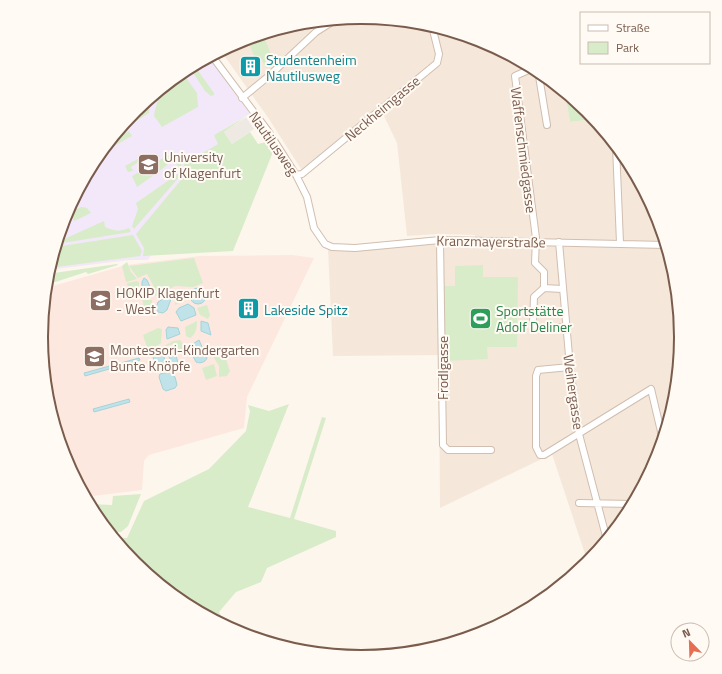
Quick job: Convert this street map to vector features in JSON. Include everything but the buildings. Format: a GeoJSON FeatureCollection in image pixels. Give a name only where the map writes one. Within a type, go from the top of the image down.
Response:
{"type":"FeatureCollection","features":[{"type":"Feature","properties":{"kind":"street"},"geometry":{"type":"LineString","coordinates":[[242,98],[270,75],[316,32],[325,27]]}},
{"type":"Feature","properties":{"kind":"street","name":"Neckheimgasse"},"geometry":{"type":"LineString","coordinates":[[296,175],[308,169],[437,63],[439,54],[434,33]]}},
{"type":"Feature","properties":{"kind":"street","name":"Nautilusweg"},"geometry":{"type":"LineString","coordinates":[[215,60],[268,131],[296,175],[307,197],[314,228],[320,238]]}},
{"type":"Feature","properties":{"kind":"street","name":"Waffenschmiedgasse"},"geometry":{"type":"LineString","coordinates":[[526,71],[515,76],[536,238],[535,243]]}},
{"type":"Feature","properties":{"kind":"street"},"geometry":{"type":"LineString","coordinates":[[540,80],[547,125]]}},
{"type":"Feature","properties":{"kind":"street"},"geometry":{"type":"LineString","coordinates":[[616,157],[620,243]]}},
{"type":"Feature","properties":{"kind":"street","name":"Kranzmayerstraße"},"geometry":{"type":"LineString","coordinates":[[320,238],[325,244],[340,249],[440,240],[660,245]]}},
{"type":"Feature","properties":{"kind":"street","name":"Frodlgasse"},"geometry":{"type":"LineString","coordinates":[[440,240],[443,445],[448,450],[491,450]]}},
{"type":"Feature","properties":{"kind":"street","name":"Weihergasse"},"geometry":{"type":"LineString","coordinates":[[559,242],[570,367],[580,434],[604,533]]}},
{"type":"Feature","properties":{"kind":"street"},"geometry":{"type":"LineString","coordinates":[[535,243],[535,263],[544,272],[544,288]]}},
{"type":"Feature","properties":{"kind":"street"},"geometry":{"type":"LineString","coordinates":[[562,289],[544,288],[534,297],[534,326],[542,328],[566,327]]}},
{"type":"Feature","properties":{"kind":"street"},"geometry":{"type":"LineString","coordinates":[[570,367],[538,370],[536,376],[536,447],[540,455],[544,455],[580,434],[651,389],[660,429]]}},
{"type":"Feature","properties":{"kind":"street"},"geometry":{"type":"LineString","coordinates":[[579,503],[626,504]]}},
{"type":"Feature","properties":{"kind":"shaded area"},"geometry":{"type":"Polygon","coordinates":[[[341,25],[381,25],[422,30],[442,35],[481,48],[518,66],[552,89],[567,102],[570,122],[586,120],[609,146],[621,163],[642,199],[657,236],[668,276],[671,296],[674,337],[673,357],[668,398],[650,457],[632,494],[621,511],[609,528],[585,555],[552,454],[440,508],[439,355],[333,356],[328,249],[434,243],[475,243],[475,235],[437,234],[407,236],[397,143],[383,114],[305,175],[267,116],[224,55],[260,41],[300,30],[341,25]]]}},
{"type":"Feature","properties":{"kind":"shaded area","name":"University of Klagenfurt"},"geometry":{"type":"Polygon","coordinates":[[[215,60],[253,112],[214,135],[219,143],[148,260],[128,260],[56,269],[65,236],[80,199],[90,180],[113,146],[140,116],[170,89],[215,60]]]}},
{"type":"Feature","properties":{"kind":"shaded area"},"geometry":{"type":"Polygon","coordinates":[[[246,117],[254,129],[232,144],[224,132],[246,117]]]}},
{"type":"Feature","properties":{"kind":"shaded area"},"geometry":{"type":"Polygon","coordinates":[[[293,255],[314,258],[247,397],[244,428],[149,455],[144,461],[142,490],[92,496],[72,457],[54,398],[48,337],[52,286],[126,265],[200,256],[293,255]]]}},
{"type":"Feature","properties":{"kind":"green space"},"geometry":{"type":"Polygon","coordinates":[[[265,39],[274,62],[266,68],[260,56],[255,58],[249,45],[265,39]]]}},
{"type":"Feature","properties":{"kind":"green space"},"geometry":{"type":"Polygon","coordinates":[[[198,70],[214,95],[211,96],[205,91],[193,73],[198,70]]]}},
{"type":"Feature","properties":{"kind":"green space"},"geometry":{"type":"Polygon","coordinates":[[[186,78],[197,93],[198,107],[162,127],[154,116],[158,101],[170,89],[186,78]]]}},
{"type":"Feature","properties":{"kind":"green space"},"geometry":{"type":"Polygon","coordinates":[[[567,102],[586,120],[570,122],[567,102]]]}},
{"type":"Feature","properties":{"kind":"green space"},"geometry":{"type":"Polygon","coordinates":[[[150,107],[149,113],[135,122],[150,107]]]}},
{"type":"Feature","properties":{"kind":"green space"},"geometry":{"type":"Polygon","coordinates":[[[245,117],[224,132],[232,144],[250,132],[258,144],[266,142],[275,147],[233,251],[143,256],[144,248],[136,234],[185,175],[184,164],[218,144],[214,135],[245,117]]]}},
{"type":"Feature","properties":{"kind":"green space"},"geometry":{"type":"Polygon","coordinates":[[[129,131],[132,136],[114,146],[114,145],[123,135],[129,131]]]}},
{"type":"Feature","properties":{"kind":"green space"},"geometry":{"type":"Polygon","coordinates":[[[174,152],[183,168],[181,175],[134,229],[132,226],[138,209],[136,203],[182,171],[173,160],[157,173],[153,166],[154,163],[174,152]]]}},
{"type":"Feature","properties":{"kind":"green space"},"geometry":{"type":"Polygon","coordinates":[[[143,156],[146,164],[143,165],[140,161],[131,167],[133,171],[128,172],[125,166],[143,156]]]}},
{"type":"Feature","properties":{"kind":"green space"},"geometry":{"type":"Polygon","coordinates":[[[148,167],[154,175],[137,187],[132,176],[148,167]]]}},
{"type":"Feature","properties":{"kind":"green space"},"geometry":{"type":"Polygon","coordinates":[[[81,207],[87,208],[91,213],[74,221],[72,216],[75,210],[81,207]]]}},
{"type":"Feature","properties":{"kind":"green space"},"geometry":{"type":"Polygon","coordinates":[[[104,221],[105,227],[114,230],[129,228],[131,232],[63,243],[64,239],[104,221]]]}},
{"type":"Feature","properties":{"kind":"green space"},"geometry":{"type":"Polygon","coordinates":[[[133,235],[142,251],[140,256],[56,267],[62,246],[133,235]]]}},
{"type":"Feature","properties":{"kind":"green space"},"geometry":{"type":"Polygon","coordinates":[[[194,258],[203,283],[193,287],[175,286],[156,296],[154,295],[153,285],[147,274],[138,278],[129,266],[194,258]]]}},
{"type":"Feature","properties":{"kind":"green space"},"geometry":{"type":"Polygon","coordinates":[[[127,262],[131,272],[137,279],[126,282],[122,266],[127,262]]]}},
{"type":"Feature","properties":{"kind":"green space"},"geometry":{"type":"Polygon","coordinates":[[[118,265],[88,274],[86,272],[53,283],[55,273],[118,265]]]}},
{"type":"Feature","properties":{"kind":"green space","name":"Sportstätte Adolf Deliner"},"geometry":{"type":"Polygon","coordinates":[[[483,265],[483,277],[518,277],[517,347],[487,347],[488,359],[445,361],[443,286],[455,286],[455,266],[483,265]]]}},
{"type":"Feature","properties":{"kind":"green space"},"geometry":{"type":"Polygon","coordinates":[[[139,282],[139,296],[131,298],[127,283],[139,282]]]}},
{"type":"Feature","properties":{"kind":"green space"},"geometry":{"type":"Polygon","coordinates":[[[177,290],[186,290],[187,299],[175,305],[177,290]]]}},
{"type":"Feature","properties":{"kind":"green space"},"geometry":{"type":"Polygon","coordinates":[[[142,299],[152,300],[152,312],[145,311],[142,299]]]}},
{"type":"Feature","properties":{"kind":"green space"},"geometry":{"type":"Polygon","coordinates":[[[207,305],[210,315],[208,319],[200,315],[197,308],[207,305]]]}},
{"type":"Feature","properties":{"kind":"green space"},"geometry":{"type":"Polygon","coordinates":[[[197,321],[194,335],[190,338],[186,336],[185,327],[197,321]]]}},
{"type":"Feature","properties":{"kind":"green space"},"geometry":{"type":"Polygon","coordinates":[[[158,328],[162,329],[161,343],[155,347],[147,347],[143,335],[158,328]]]}},
{"type":"Feature","properties":{"kind":"green space"},"geometry":{"type":"Polygon","coordinates":[[[180,340],[183,344],[183,352],[180,352],[176,343],[161,348],[173,341],[180,340]]]}},
{"type":"Feature","properties":{"kind":"green space"},"geometry":{"type":"Polygon","coordinates":[[[214,355],[225,356],[230,371],[227,376],[219,377],[219,366],[214,358],[214,355]]]}},
{"type":"Feature","properties":{"kind":"green space"},"geometry":{"type":"Polygon","coordinates":[[[214,364],[217,376],[206,380],[202,368],[214,364]]]}},
{"type":"Feature","properties":{"kind":"green space"},"geometry":{"type":"Polygon","coordinates":[[[289,404],[248,507],[290,518],[322,417],[326,418],[294,519],[336,531],[336,537],[267,568],[261,582],[236,592],[219,612],[221,617],[204,608],[170,585],[140,558],[121,538],[127,538],[144,501],[209,469],[246,431],[250,411],[248,405],[269,411],[289,404]]]}},
{"type":"Feature","properties":{"kind":"green space"},"geometry":{"type":"Polygon","coordinates":[[[141,494],[128,526],[121,532],[116,532],[97,504],[112,505],[113,496],[141,494]]]}},
{"type":"Feature","properties":{"kind":"water"},"geometry":{"type":"Polygon","coordinates":[[[144,278],[147,280],[151,289],[150,295],[142,294],[142,282],[144,278]]]}},
{"type":"Feature","properties":{"kind":"water"},"geometry":{"type":"Polygon","coordinates":[[[198,288],[204,290],[206,296],[204,302],[198,304],[192,302],[190,296],[192,290],[198,288]]]}},
{"type":"Feature","properties":{"kind":"water"},"geometry":{"type":"Polygon","coordinates":[[[168,296],[171,299],[167,310],[163,313],[158,312],[156,308],[158,302],[168,296]]]}},
{"type":"Feature","properties":{"kind":"water"},"geometry":{"type":"Polygon","coordinates":[[[188,304],[194,308],[196,315],[181,321],[176,312],[179,308],[188,304]]]}},
{"type":"Feature","properties":{"kind":"water"},"geometry":{"type":"Polygon","coordinates":[[[201,321],[208,323],[211,335],[201,331],[201,321]]]}},
{"type":"Feature","properties":{"kind":"water"},"geometry":{"type":"Polygon","coordinates":[[[168,327],[178,328],[180,334],[167,339],[166,330],[168,327]]]}},
{"type":"Feature","properties":{"kind":"water"},"geometry":{"type":"Polygon","coordinates":[[[199,340],[207,358],[201,363],[196,362],[188,347],[199,340]]]}},
{"type":"Feature","properties":{"kind":"water"},"geometry":{"type":"Polygon","coordinates":[[[174,349],[179,366],[174,368],[167,352],[174,349]]]}},
{"type":"Feature","properties":{"kind":"water"},"geometry":{"type":"Polygon","coordinates":[[[156,351],[163,353],[167,369],[157,371],[152,353],[156,351]]]}},
{"type":"Feature","properties":{"kind":"water"},"geometry":{"type":"Polygon","coordinates":[[[139,358],[140,360],[85,376],[84,373],[139,358]]]}},
{"type":"Feature","properties":{"kind":"water"},"geometry":{"type":"Polygon","coordinates":[[[169,372],[175,377],[177,385],[175,388],[166,391],[163,389],[159,377],[160,374],[169,372]]]}},
{"type":"Feature","properties":{"kind":"water"},"geometry":{"type":"Polygon","coordinates":[[[129,399],[130,402],[94,412],[93,409],[129,399]]]}},
{"type":"Feature","properties":{"kind":"place","name":"Studentenheim Nautilusweg"},"geometry":{"type":"Point","coordinates":[251,67]}},
{"type":"Feature","properties":{"kind":"place","name":"University of Klagenfurt"},"geometry":{"type":"Point","coordinates":[149,164]}},
{"type":"Feature","properties":{"kind":"place","name":"HOKIP Klagenfurt - West"},"geometry":{"type":"Point","coordinates":[101,300]}},
{"type":"Feature","properties":{"kind":"place","name":"Lakeside Spitz"},"geometry":{"type":"Point","coordinates":[249,309]}},
{"type":"Feature","properties":{"kind":"place","name":"Sportstätte Adolf Deliner"},"geometry":{"type":"Point","coordinates":[481,318]}},
{"type":"Feature","properties":{"kind":"place","name":"Montessori-Kindergarten Bunte Knöpfe"},"geometry":{"type":"Point","coordinates":[95,357]}}]}
